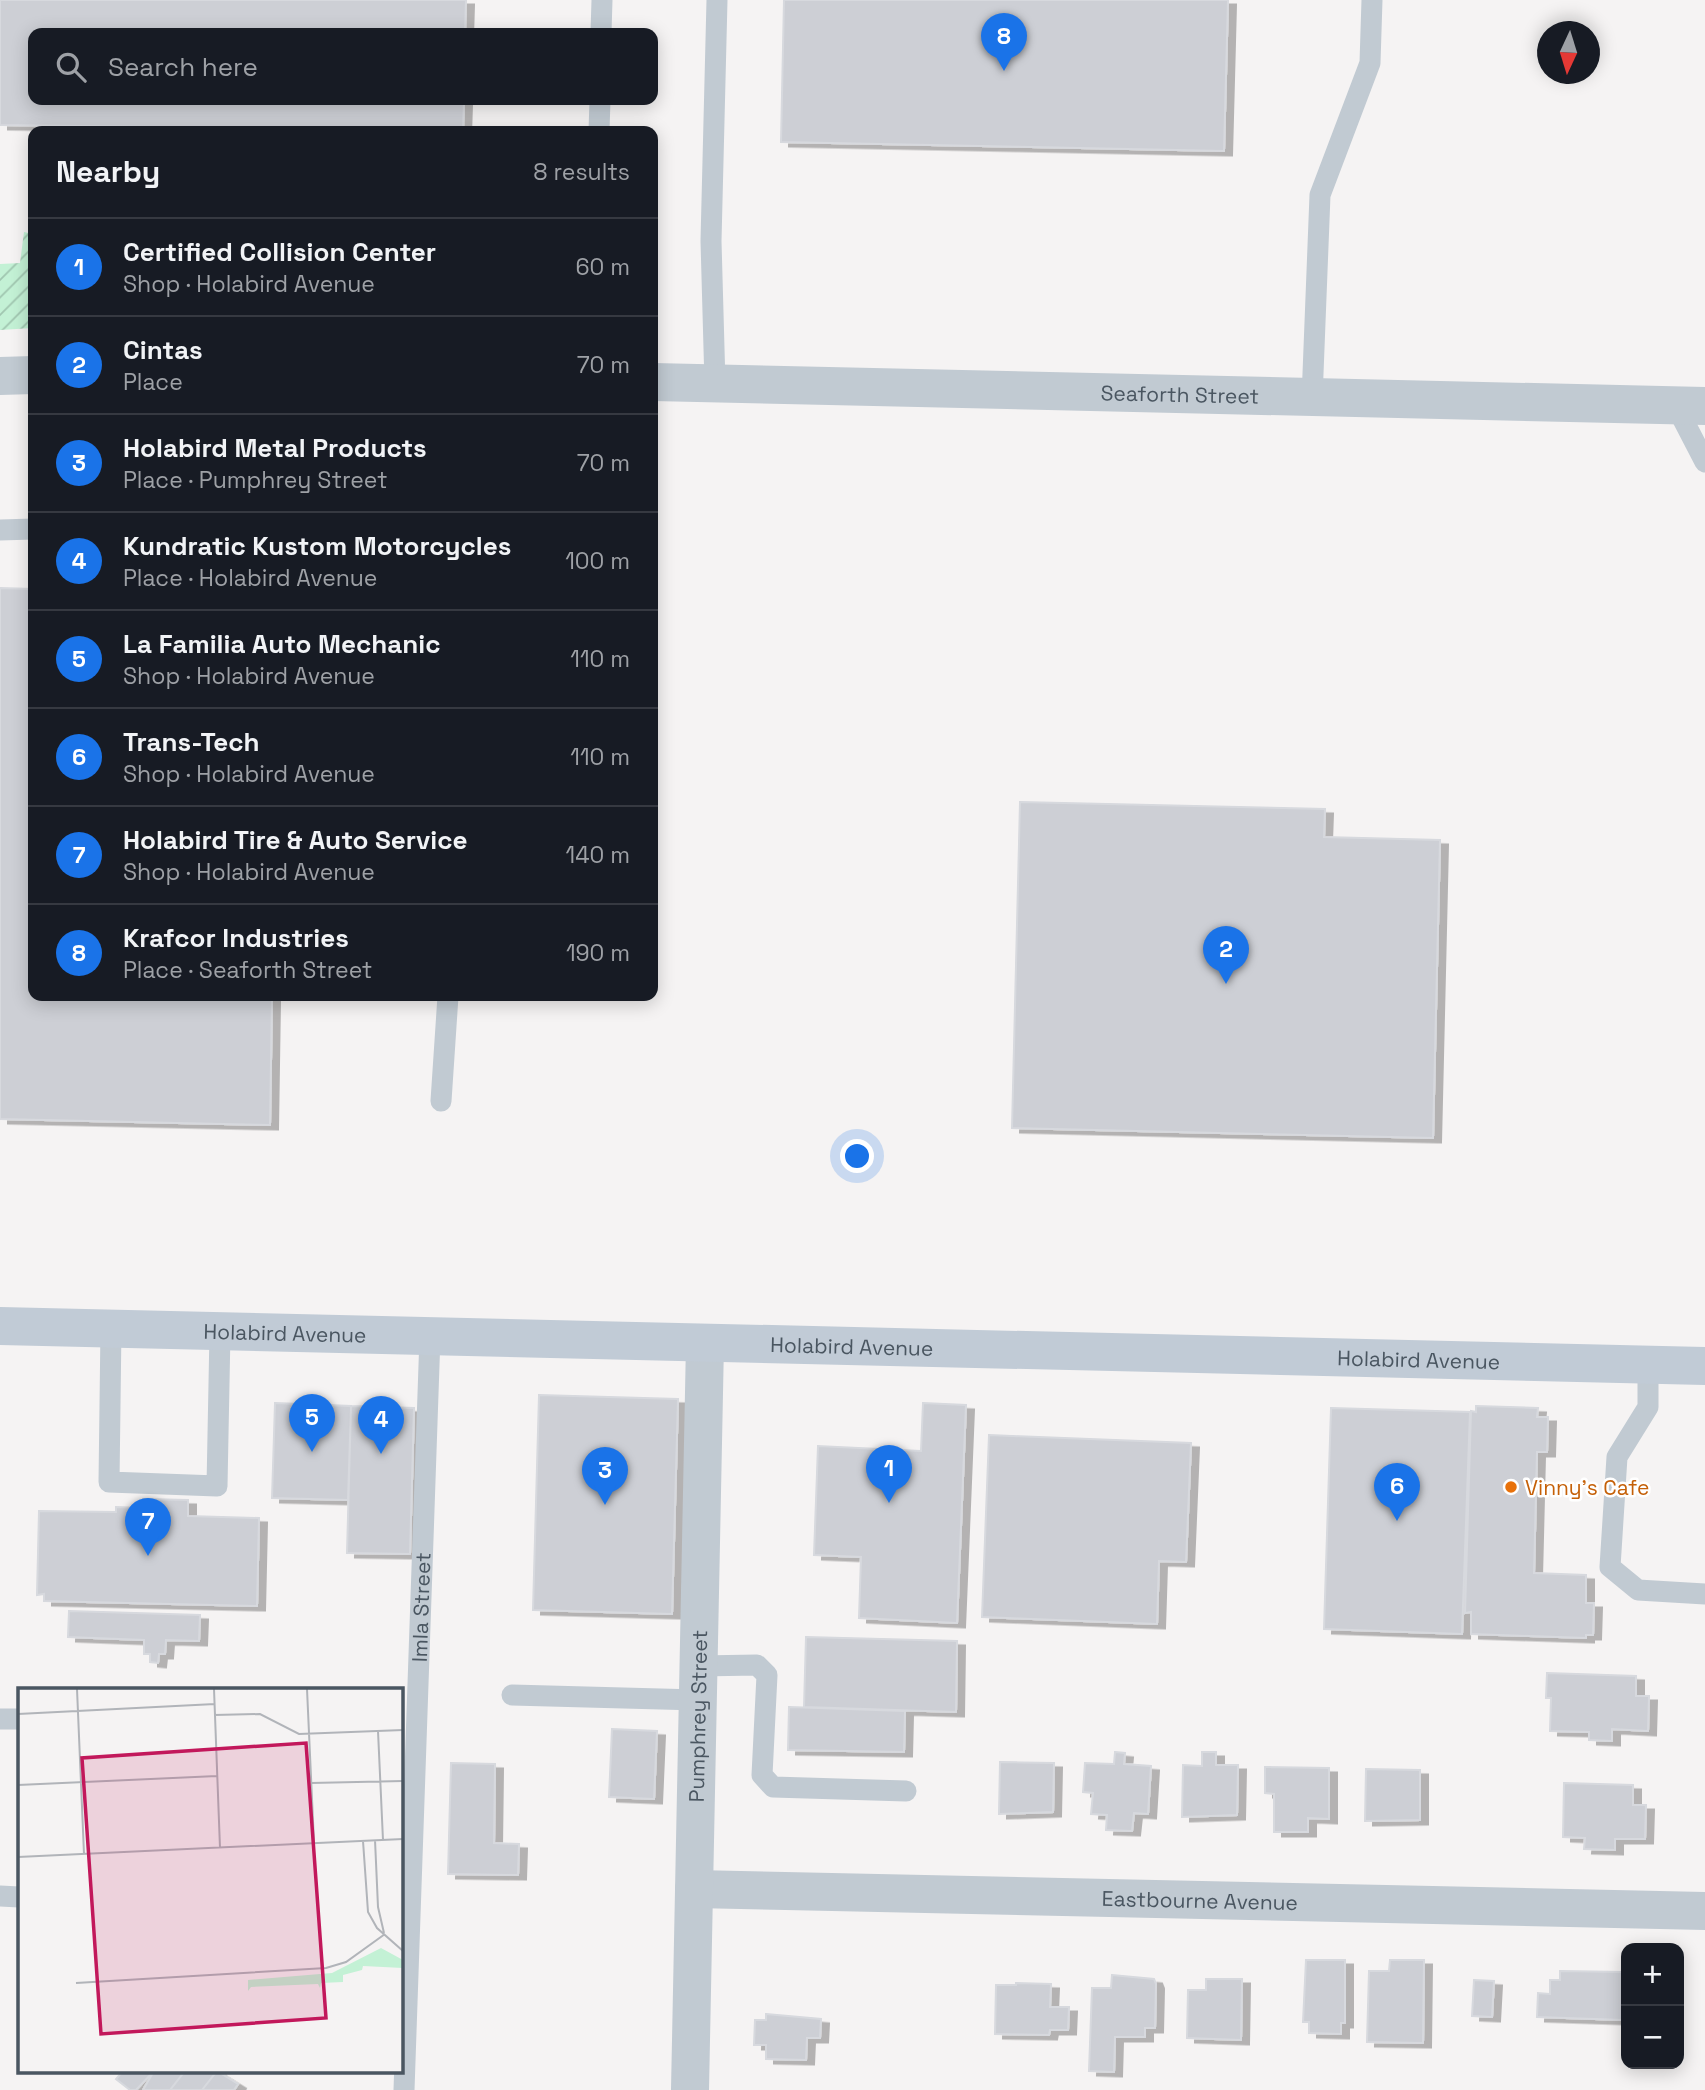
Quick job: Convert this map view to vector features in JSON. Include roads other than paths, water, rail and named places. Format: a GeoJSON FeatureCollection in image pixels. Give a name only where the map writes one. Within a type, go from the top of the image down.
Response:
{"type":"FeatureCollection","features":[{"type":"Feature","properties":{"kind":"main road","name":"Holabird Avenue"},"geometry":{"type":"LineString","coordinates":[[0,1326],[1705,1366]]}},
{"type":"Feature","properties":{"kind":"street"},"geometry":{"type":"LineString","coordinates":[[0,376],[28,375]]}},
{"type":"Feature","properties":{"kind":"street","name":"Seaforth Street"},"geometry":{"type":"LineString","coordinates":[[658,382],[1691,407]]}},
{"type":"Feature","properties":{"kind":"street","name":"Pumphrey Street"},"geometry":{"type":"LineString","coordinates":[[690,2090],[705,1343]]}},
{"type":"Feature","properties":{"kind":"street","name":"Eastbourne Avenue"},"geometry":{"type":"LineString","coordinates":[[694,1889],[1705,1911]]}},
{"type":"Feature","properties":{"kind":"lane"},"geometry":{"type":"LineString","coordinates":[[601,28],[602,0]]}},
{"type":"Feature","properties":{"kind":"lane"},"geometry":{"type":"LineString","coordinates":[[715,384],[711,241],[717,0]]}},
{"type":"Feature","properties":{"kind":"lane"},"geometry":{"type":"LineString","coordinates":[[1312,399],[1320,195],[1370,63],[1372,0]]}},
{"type":"Feature","properties":{"kind":"lane"},"geometry":{"type":"LineString","coordinates":[[600,105],[600,126]]}},
{"type":"Feature","properties":{"kind":"lane"},"geometry":{"type":"LineString","coordinates":[[1691,407],[1705,462]]}},
{"type":"Feature","properties":{"kind":"lane"},"geometry":{"type":"LineString","coordinates":[[0,530],[28,529]]}},
{"type":"Feature","properties":{"kind":"lane"},"geometry":{"type":"LineString","coordinates":[[441,1101],[448,1001]]}},
{"type":"Feature","properties":{"kind":"lane"},"geometry":{"type":"LineString","coordinates":[[111,1327],[109,1482],[217,1486],[220,1332]]}},
{"type":"Feature","properties":{"kind":"lane","name":"Imla Street"},"geometry":{"type":"LineString","coordinates":[[404,2090],[403,2054],[430,1336]]}},
{"type":"Feature","properties":{"kind":"lane"},"geometry":{"type":"LineString","coordinates":[[1648,1364],[1648,1407],[1617,1457],[1610,1567],[1638,1590],[1705,1594]]}},
{"type":"Feature","properties":{"kind":"lane"},"geometry":{"type":"LineString","coordinates":[[512,1695],[699,1683],[757,1665],[767,1675],[762,1775],[773,1787],[906,1791]]}},
{"type":"Feature","properties":{"kind":"lane"},"geometry":{"type":"LineString","coordinates":[[0,1719],[18,1720]]}},
{"type":"Feature","properties":{"kind":"lane"},"geometry":{"type":"LineString","coordinates":[[0,1896],[18,1897]]}},
{"type":"Feature","properties":{"kind":"place","name":"Krafcor Industries"},"geometry":{"type":"Point","coordinates":[1004,71]}},
{"type":"Feature","properties":{"kind":"place","name":"Cintas"},"geometry":{"type":"Point","coordinates":[1226,984]}},
{"type":"Feature","properties":{"kind":"place","name":"La Familia Auto Mechanic"},"geometry":{"type":"Point","coordinates":[312,1452]}},
{"type":"Feature","properties":{"kind":"place","name":"Kundratic Kustom Motorcycles"},"geometry":{"type":"Point","coordinates":[381,1454]}},
{"type":"Feature","properties":{"kind":"place","name":"Vinny's Cafe"},"geometry":{"type":"Point","coordinates":[1511,1487]}},
{"type":"Feature","properties":{"kind":"place","name":"Certified Collision Center"},"geometry":{"type":"Point","coordinates":[889,1503]}},
{"type":"Feature","properties":{"kind":"place","name":"Holabird Metal Products"},"geometry":{"type":"Point","coordinates":[605,1505]}},
{"type":"Feature","properties":{"kind":"place","name":"Trans-Tech"},"geometry":{"type":"Point","coordinates":[1397,1521]}},
{"type":"Feature","properties":{"kind":"place","name":"Holabird Tire & Auto Service"},"geometry":{"type":"Point","coordinates":[148,1556]}}]}
